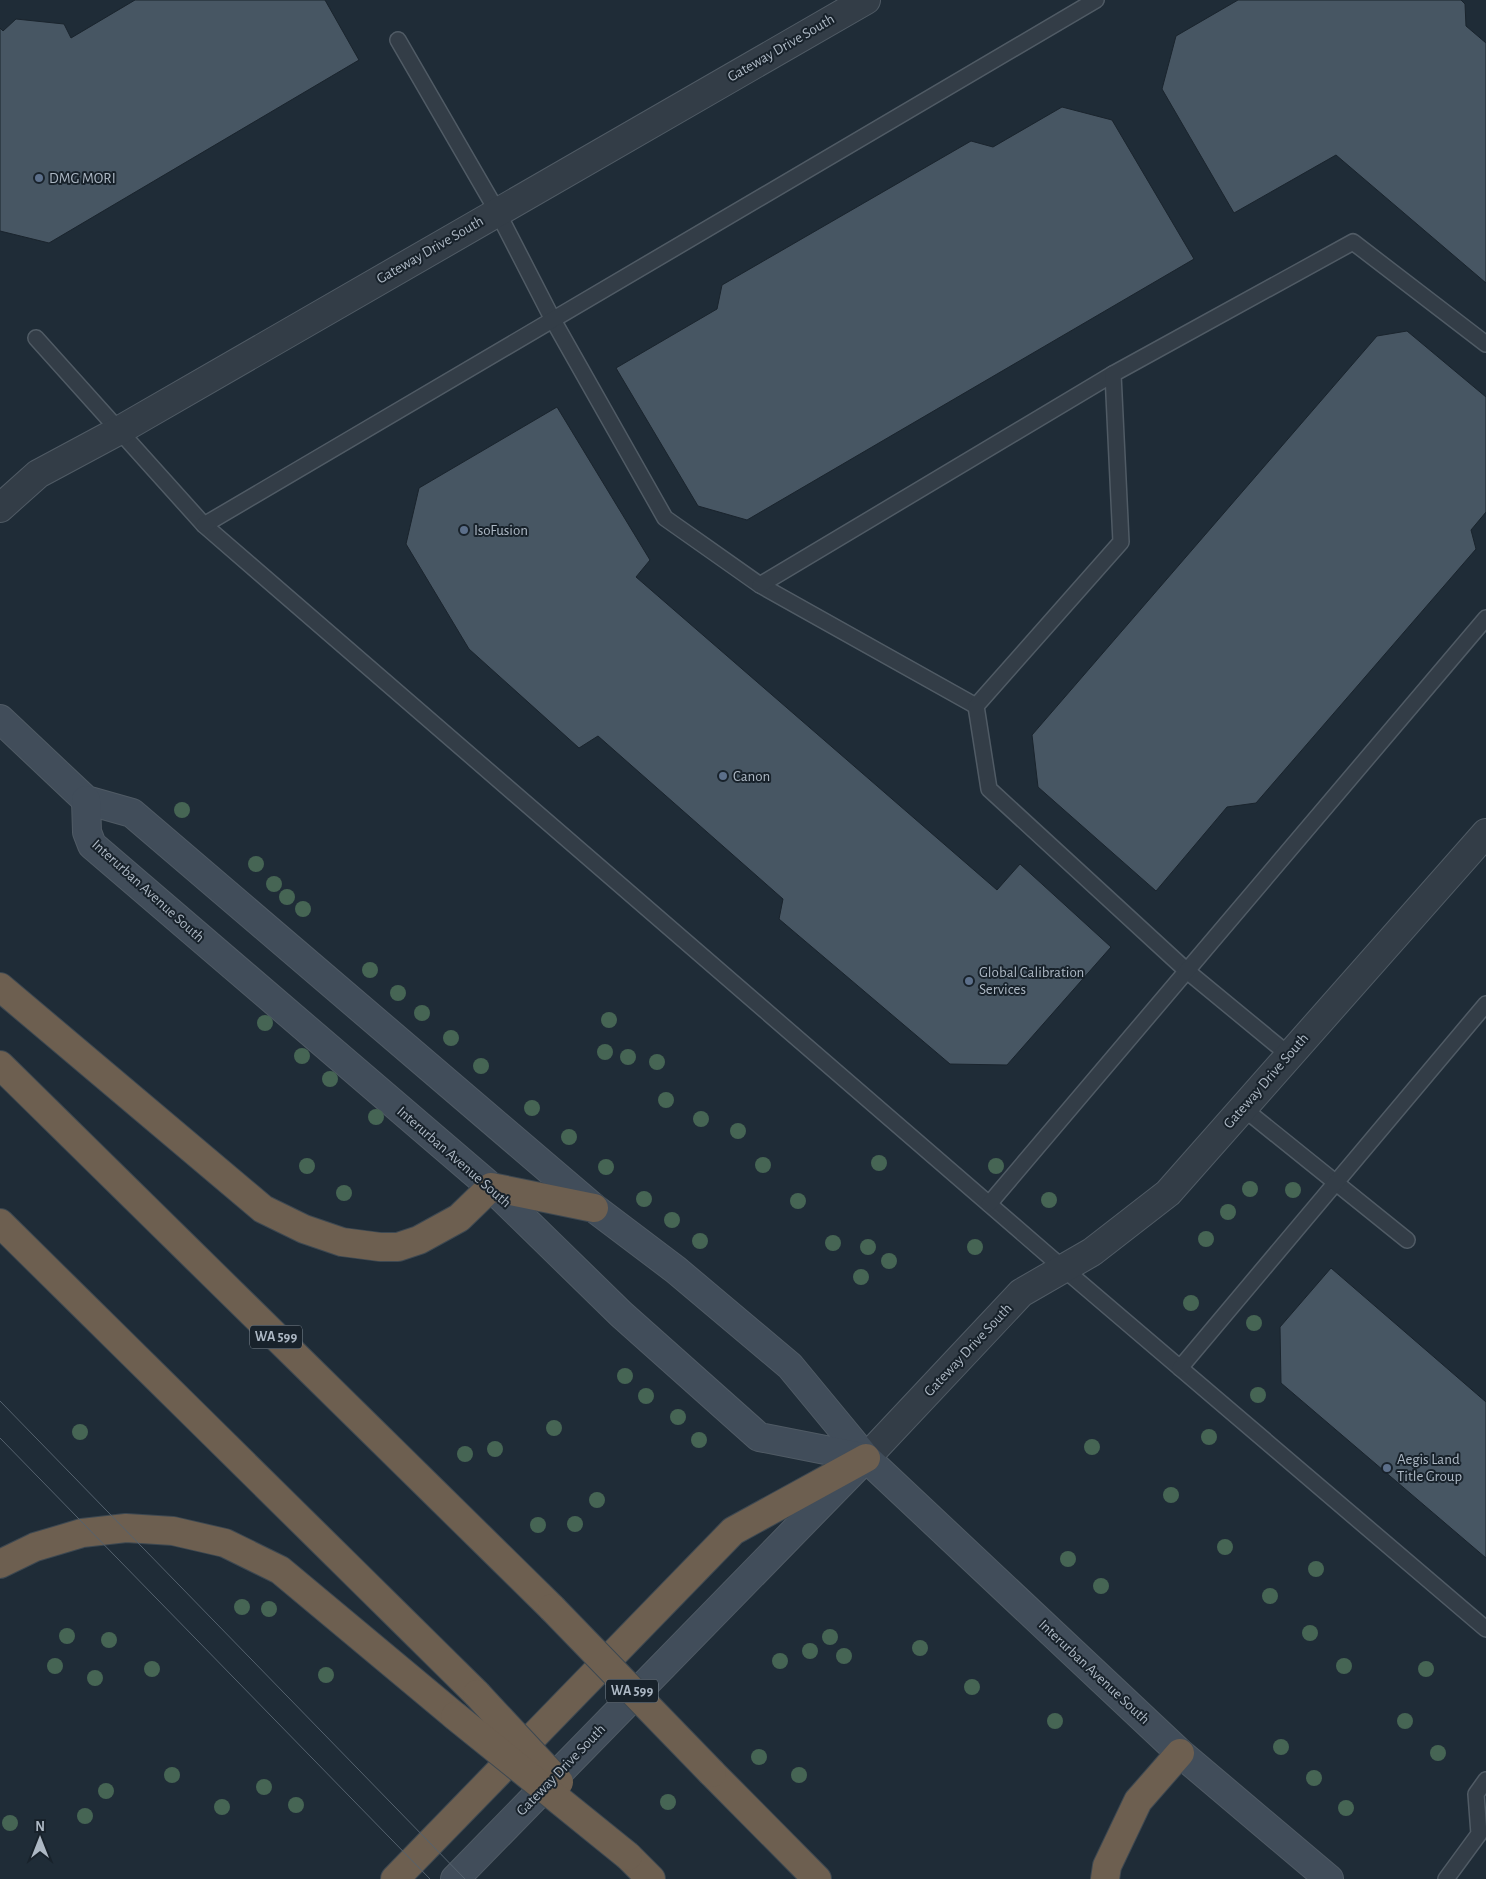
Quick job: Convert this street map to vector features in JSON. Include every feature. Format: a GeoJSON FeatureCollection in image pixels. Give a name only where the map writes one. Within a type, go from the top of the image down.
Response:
{"type":"FeatureCollection","features":[{"type":"Feature","properties":{"kind":"highway"},"geometry":{"type":"LineString","coordinates":[[0,988],[263,1209],[304,1229],[342,1242],[380,1247],[398,1247],[419,1240],[459,1218],[492,1188],[594,1208]]}},
{"type":"Feature","properties":{"kind":"highway","name":"WA 599"},"geometry":{"type":"LineString","coordinates":[[0,1065],[552,1608],[712,1774],[817,1879]]}},
{"type":"Feature","properties":{"kind":"highway"},"geometry":{"type":"LineString","coordinates":[[0,1223],[477,1694],[651,1879]]}},
{"type":"Feature","properties":{"kind":"highway"},"geometry":{"type":"LineString","coordinates":[[395,1879],[733,1531],[866,1458]]}},
{"type":"Feature","properties":{"kind":"highway"},"geometry":{"type":"LineString","coordinates":[[0,1564],[35,1547],[82,1533],[126,1528],[173,1531],[225,1543],[280,1570],[455,1716],[628,1856]]}},
{"type":"Feature","properties":{"kind":"highway"},"geometry":{"type":"LineString","coordinates":[[1105,1879],[1107,1866],[1138,1801],[1180,1753]]}},
{"type":"Feature","properties":{"kind":"main road","name":"Interurban Avenue South"},"geometry":{"type":"LineString","coordinates":[[0,719],[86,800],[132,813],[594,1208],[676,1270],[790,1366],[866,1458],[1180,1753],[1329,1879]]}},
{"type":"Feature","properties":{"kind":"main road","name":"Interurban Avenue South"},"geometry":{"type":"LineString","coordinates":[[86,800],[87,832],[92,845],[492,1188],[622,1314],[759,1437],[866,1458]]}},
{"type":"Feature","properties":{"kind":"main road","name":"Gateway Drive South"},"geometry":{"type":"LineString","coordinates":[[455,1879],[866,1458]]}},
{"type":"Feature","properties":{"kind":"street","name":"Gateway Drive South"},"geometry":{"type":"LineString","coordinates":[[0,508],[38,474],[120,430],[866,0]]}},
{"type":"Feature","properties":{"kind":"street","name":"Gateway Drive South"},"geometry":{"type":"LineString","coordinates":[[866,1458],[1022,1293],[1092,1252],[1168,1193],[1485,835]]}},
{"type":"Feature","properties":{"kind":"lane"},"geometry":{"type":"LineString","coordinates":[[204,525],[553,320],[1076,5],[1096,0]]}},
{"type":"Feature","properties":{"kind":"lane"},"geometry":{"type":"LineString","coordinates":[[398,40],[497,211],[553,320],[665,518],[760,586],[976,706]]}},
{"type":"Feature","properties":{"kind":"lane"},"geometry":{"type":"LineString","coordinates":[[760,586],[1113,374],[1352,242],[1486,344]]}},
{"type":"Feature","properties":{"kind":"lane"},"geometry":{"type":"LineString","coordinates":[[36,338],[204,525],[989,1204],[1486,1629]]}},
{"type":"Feature","properties":{"kind":"lane"},"geometry":{"type":"LineString","coordinates":[[976,706],[1121,542],[1113,374]]}},
{"type":"Feature","properties":{"kind":"lane"},"geometry":{"type":"LineString","coordinates":[[989,1204],[1486,618]]}},
{"type":"Feature","properties":{"kind":"lane"},"geometry":{"type":"LineString","coordinates":[[976,706],[989,789],[1187,971],[1289,1055]]}},
{"type":"Feature","properties":{"kind":"lane"},"geometry":{"type":"LineString","coordinates":[[1180,1368],[1486,1004]]}},
{"type":"Feature","properties":{"kind":"lane"},"geometry":{"type":"LineString","coordinates":[[1243,1108],[1408,1240]]}},
{"type":"Feature","properties":{"kind":"lane"},"geometry":{"type":"LineString","coordinates":[[1446,1879],[1482,1837],[1476,1794],[1486,1780]]}},
{"type":"Feature","properties":{"kind":"building"},"geometry":{"type":"Polygon","coordinates":[[[135,0],[325,0],[359,60],[49,243],[0,231],[0,28],[3,31],[16,19],[64,24],[71,38],[135,0]]]}},
{"type":"Feature","properties":{"kind":"building"},"geometry":{"type":"Polygon","coordinates":[[[1238,0],[1461,0],[1465,4],[1466,26],[1486,43],[1486,283],[1336,155],[1234,213],[1162,89],[1176,36],[1238,0]]]}},
{"type":"Feature","properties":{"kind":"building"},"geometry":{"type":"Polygon","coordinates":[[[1062,107],[1112,120],[1194,259],[747,520],[698,506],[616,368],[717,309],[722,285],[971,141],[993,147],[1062,107]]]}},
{"type":"Feature","properties":{"kind":"building"},"geometry":{"type":"Polygon","coordinates":[[[1407,331],[1486,397],[1486,512],[1471,530],[1476,549],[1256,803],[1227,807],[1156,891],[1038,787],[1032,735],[1377,336],[1407,331]]]}},
{"type":"Feature","properties":{"kind":"building"},"geometry":{"type":"Polygon","coordinates":[[[557,407],[650,560],[636,577],[997,890],[1020,864],[1111,947],[1007,1065],[950,1064],[779,919],[783,899],[598,736],[579,748],[469,649],[406,544],[419,488],[557,407]]]}},
{"type":"Feature","properties":{"kind":"building"},"geometry":{"type":"Polygon","coordinates":[[[1331,1268],[1486,1402],[1486,1558],[1281,1383],[1280,1327],[1331,1268]]]}},
{"type":"Feature","properties":{"kind":"tram line"},"geometry":{"type":"LineString","coordinates":[[0,1401],[465,1879]]}},
{"type":"Feature","properties":{"kind":"tram line"},"geometry":{"type":"LineString","coordinates":[[0,1438],[430,1879]]}},
{"type":"Feature","properties":{"kind":"place","name":"DMG MORI"},"geometry":{"type":"Point","coordinates":[39,178]}},
{"type":"Feature","properties":{"kind":"place","name":"IsoFusion"},"geometry":{"type":"Point","coordinates":[464,530]}},
{"type":"Feature","properties":{"kind":"place","name":"Canon"},"geometry":{"type":"Point","coordinates":[723,776]}},
{"type":"Feature","properties":{"kind":"place","name":"Global Calibration Services"},"geometry":{"type":"Point","coordinates":[969,981]}},
{"type":"Feature","properties":{"kind":"place","name":"Aegis Land Title Group"},"geometry":{"type":"Point","coordinates":[1387,1468]}}]}
